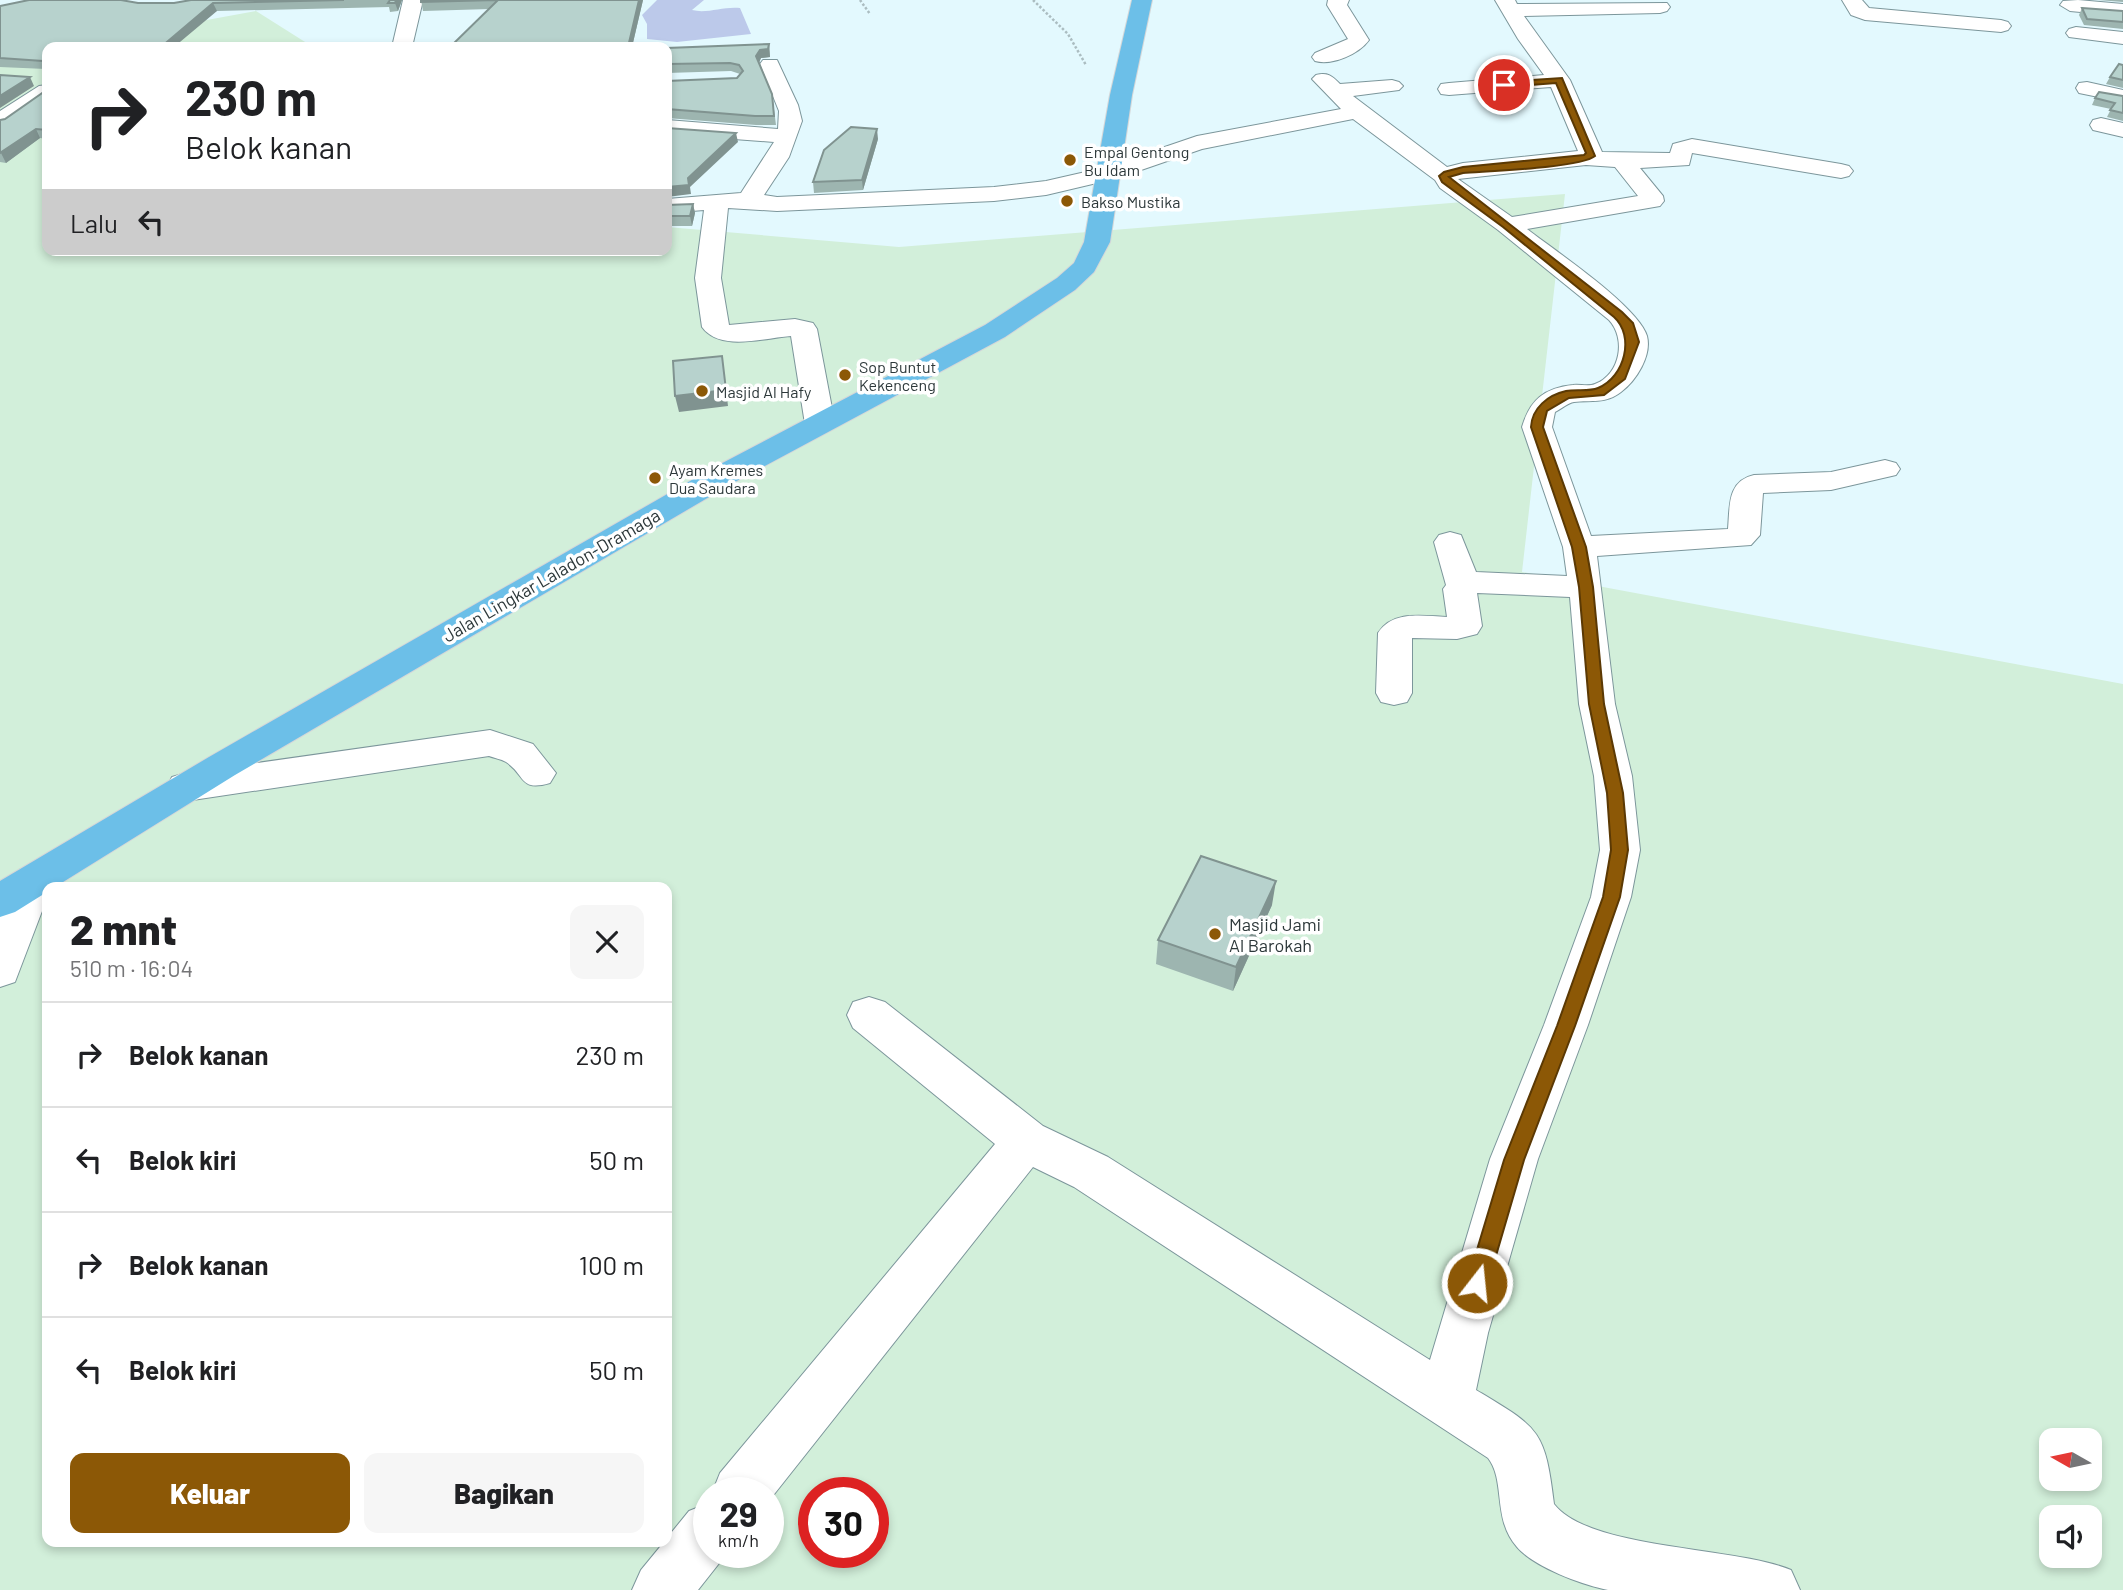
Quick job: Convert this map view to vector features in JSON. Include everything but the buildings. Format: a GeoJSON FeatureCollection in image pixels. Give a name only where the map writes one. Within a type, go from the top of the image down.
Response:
{"type":"FeatureCollection","features":[{"type":"Feature","properties":{"kind":"main road","name":"Jalan Lingkar Laladon-Dramaga"},"geometry":{"type":"LineString","coordinates":[[16,891],[186,787],[722,476],[995,331],[1066,284],[1084,267],[1097,242],[1121,95],[1142,0]]}},
{"type":"Feature","properties":{"kind":"street"},"geometry":{"type":"LineString","coordinates":[[403,42],[413,0]]}},
{"type":"Feature","properties":{"kind":"street"},"geometry":{"type":"LineString","coordinates":[[1327,76],[1359,40],[1337,5],[1339,0]]}},
{"type":"Feature","properties":{"kind":"street"},"geometry":{"type":"LineString","coordinates":[[1852,0],[1858,11],[1865,14],[2001,26]]}},
{"type":"Feature","properties":{"kind":"street"},"geometry":{"type":"LineString","coordinates":[[1508,5],[1660,7]]}},
{"type":"Feature","properties":{"kind":"street"},"geometry":{"type":"LineString","coordinates":[[1508,5],[1528,39],[1559,80],[1591,151],[1587,158]]}},
{"type":"Feature","properties":{"kind":"street"},"geometry":{"type":"LineString","coordinates":[[2070,5],[2123,10]]}},
{"type":"Feature","properties":{"kind":"street"},"geometry":{"type":"LineString","coordinates":[[1942,20],[1952,43]]}},
{"type":"Feature","properties":{"kind":"street"},"geometry":{"type":"LineString","coordinates":[[2076,33],[2123,38]]}},
{"type":"Feature","properties":{"kind":"street"},"geometry":{"type":"LineString","coordinates":[[748,200],[777,159],[791,112],[775,83],[770,64]]}},
{"type":"Feature","properties":{"kind":"street"},"geometry":{"type":"LineString","coordinates":[[1327,76],[1392,86]]}},
{"type":"Feature","properties":{"kind":"street"},"geometry":{"type":"LineString","coordinates":[[1327,76],[1357,112],[1444,176],[1448,183],[1507,225],[1618,314],[1627,323],[1634,342],[1621,376],[1613,384],[1599,393],[1566,395],[1542,408],[1537,418],[1537,427],[1579,547],[1586,587],[1597,704],[1618,810],[1618,862],[1607,910],[1514,1160],[1462,1333],[1447,1402]]}},
{"type":"Feature","properties":{"kind":"street"},"geometry":{"type":"LineString","coordinates":[[1449,89],[1559,80]]}},
{"type":"Feature","properties":{"kind":"street"},"geometry":{"type":"LineString","coordinates":[[0,121],[42,83]]}},
{"type":"Feature","properties":{"kind":"street"},"geometry":{"type":"LineString","coordinates":[[2087,88],[2123,96]]}},
{"type":"Feature","properties":{"kind":"street"},"geometry":{"type":"LineString","coordinates":[[672,206],[748,200],[800,204],[993,194],[1046,188],[1110,173],[1197,143],[1357,112]]}},
{"type":"Feature","properties":{"kind":"street"},"geometry":{"type":"LineString","coordinates":[[0,127],[30,130]]}},
{"type":"Feature","properties":{"kind":"street"},"geometry":{"type":"LineString","coordinates":[[672,127],[786,136]]}},
{"type":"Feature","properties":{"kind":"street"},"geometry":{"type":"LineString","coordinates":[[1444,176],[1463,170],[1587,158],[1622,161],[1681,160],[1681,149],[1692,146],[1841,171]]}},
{"type":"Feature","properties":{"kind":"street"},"geometry":{"type":"LineString","coordinates":[[1507,225],[1652,201],[1651,196],[1622,161]]}},
{"type":"Feature","properties":{"kind":"street"},"geometry":{"type":"LineString","coordinates":[[717,201],[708,278],[716,327],[721,332],[731,333],[795,327],[803,329],[820,424]]}},
{"type":"Feature","properties":{"kind":"street"},"geometry":{"type":"LineString","coordinates":[[1579,547],[1740,538],[1744,535],[1746,493],[1754,484],[1831,481],[1885,469]]}},
{"type":"Feature","properties":{"kind":"street"},"geometry":{"type":"LineString","coordinates":[[1394,693],[1395,633],[1403,626],[1465,626],[1460,589],[1463,585],[1450,542]]}},
{"type":"Feature","properties":{"kind":"street"},"geometry":{"type":"LineString","coordinates":[[1463,585],[1478,582],[1586,587]]}},
{"type":"Feature","properties":{"kind":"street"},"geometry":{"type":"LineString","coordinates":[[186,787],[490,743],[520,753],[537,773]]}},
{"type":"Feature","properties":{"kind":"street"},"geometry":{"type":"LineString","coordinates":[[0,970],[16,891]]}},
{"type":"Feature","properties":{"kind":"street"},"geometry":{"type":"LineString","coordinates":[[869,1015],[1026,1141],[1091,1172],[1507,1439],[1515,1447],[1526,1468],[1525,1498],[1528,1512],[1536,1528],[1549,1539],[1567,1548],[1609,1561],[1771,1590]]}},
{"type":"Feature","properties":{"kind":"street"},"geometry":{"type":"LineString","coordinates":[[753,1477],[1026,1141]]}},
{"type":"Feature","properties":{"kind":"street"},"geometry":{"type":"LineString","coordinates":[[661,1590],[693,1551]]}},
{"type":"Feature","properties":{"kind":"path"},"geometry":{"type":"LineString","coordinates":[[860,0],[870,14]]}},
{"type":"Feature","properties":{"kind":"path"},"geometry":{"type":"LineString","coordinates":[[1033,0],[1068,34],[1086,65]]}},
{"type":"Feature","properties":{"kind":"green space"},"geometry":{"type":"Polygon","coordinates":[[[256,11],[305,42],[86,42],[256,11]]]}},
{"type":"Feature","properties":{"kind":"green space"},"geometry":{"type":"Polygon","coordinates":[[[42,50],[42,256],[672,256],[672,227],[899,247],[1565,194],[1522,572],[2123,684],[2123,1590],[0,1590],[0,58],[42,50]]]}},
{"type":"Feature","properties":{"kind":"water"},"geometry":{"type":"Polygon","coordinates":[[[657,0],[704,0],[692,10],[698,11],[740,8],[751,34],[677,42],[647,39],[647,24],[642,15],[657,0]]]}},
{"type":"Feature","properties":{"kind":"place","name":"Empal Gentong Bu Idam"},"geometry":{"type":"Point","coordinates":[1070,160]}},
{"type":"Feature","properties":{"kind":"place","name":"Bakso Mustika"},"geometry":{"type":"Point","coordinates":[1067,201]}},
{"type":"Feature","properties":{"kind":"place","name":"Sop Buntut Kekenceng"},"geometry":{"type":"Point","coordinates":[845,375]}},
{"type":"Feature","properties":{"kind":"place","name":"Masjid Al Hafy"},"geometry":{"type":"Point","coordinates":[702,391]}},
{"type":"Feature","properties":{"kind":"place","name":"Ayam Kremes Dua Saudara"},"geometry":{"type":"Point","coordinates":[655,478]}},
{"type":"Feature","properties":{"kind":"place","name":"Masjid Jami Al Barokah"},"geometry":{"type":"Point","coordinates":[1215,934]}},
{"type":"Feature","properties":{"kind":"route"},"geometry":{"type":"LineString","coordinates":[[1477,1283],[1514,1160],[1566,1026],[1611,897],[1620,850],[1618,810],[1597,704],[1586,587],[1579,547],[1552,464],[1540,437],[1537,418],[1542,408],[1566,395],[1599,393],[1613,384],[1621,376],[1634,342],[1627,323],[1618,314],[1507,225],[1445,180],[1444,176],[1463,170],[1569,161],[1587,158],[1591,154],[1559,80],[1504,85]]}}]}
